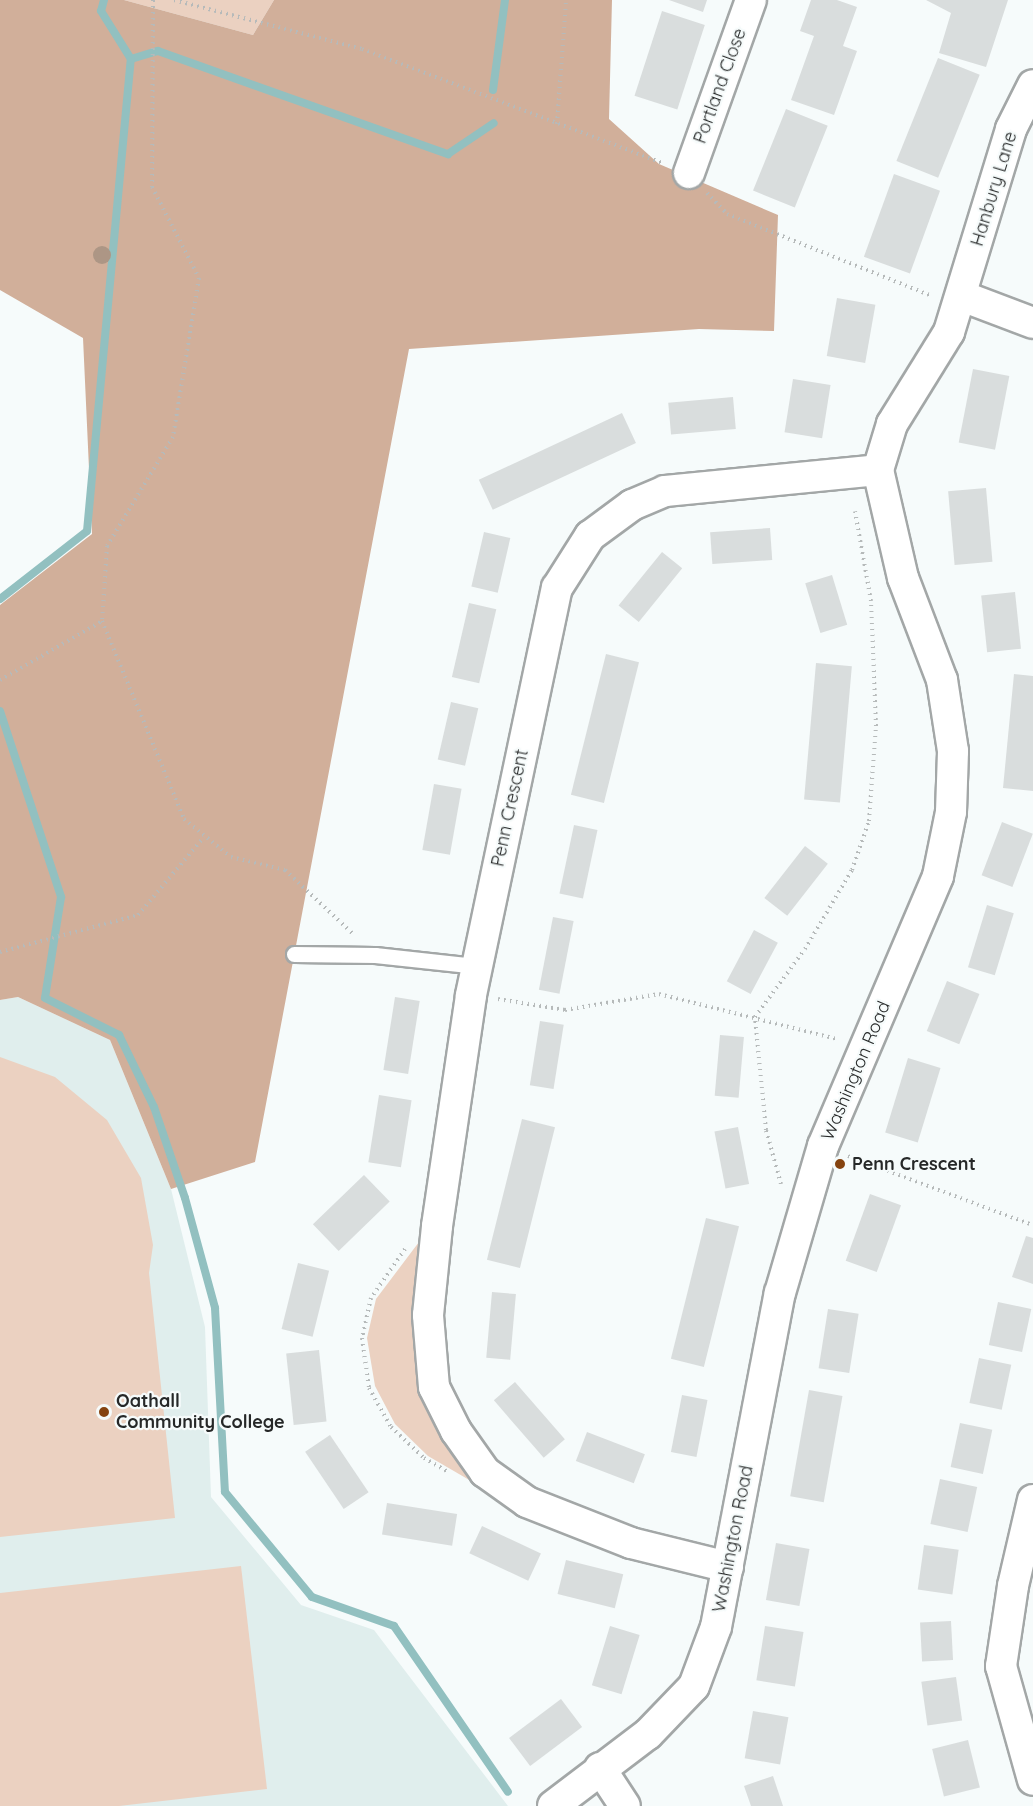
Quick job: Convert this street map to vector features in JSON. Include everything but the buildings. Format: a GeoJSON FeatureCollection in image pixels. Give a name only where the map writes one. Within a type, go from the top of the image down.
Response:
{"type":"FeatureCollection","features":[{"type":"Feature","properties":{"kind":"street","name":"Portland Close"},"geometry":{"type":"LineString","coordinates":[[689,173],[751,0]]}},
{"type":"Feature","properties":{"kind":"street","name":"Hanbury Lane"},"geometry":{"type":"LineString","coordinates":[[962,296],[1011,129],[1033,85]]}},
{"type":"Feature","properties":{"kind":"street"},"geometry":{"type":"LineString","coordinates":[[962,296],[1033,323]]}},
{"type":"Feature","properties":{"kind":"street","name":"Washington Road"},"geometry":{"type":"LineString","coordinates":[[553,1806],[600,1768],[648,1734],[694,1686],[716,1627],[780,1293],[823,1146],[938,876],[951,812],[953,751],[942,680],[903,578],[878,470],[892,424],[949,332],[962,296]]}},
{"type":"Feature","properties":{"kind":"street","name":"Penn Crescent"},"geometry":{"type":"LineString","coordinates":[[728,1567],[631,1543],[526,1502],[485,1472],[456,1431],[434,1387],[428,1316],[471,995],[557,588],[590,536],[632,505],[665,491],[878,470]]}},
{"type":"Feature","properties":{"kind":"street"},"geometry":{"type":"LineString","coordinates":[[1033,1500],[1023,1587],[1001,1666],[1033,1780]]}},
{"type":"Feature","properties":{"kind":"street"},"geometry":{"type":"LineString","coordinates":[[600,1768],[625,1806]]}},
{"type":"Feature","properties":{"kind":"lane"},"geometry":{"type":"LineString","coordinates":[[294,954],[375,955],[477,966]]}},
{"type":"Feature","properties":{"kind":"path"},"geometry":{"type":"LineString","coordinates":[[153,0],[150,45],[152,187],[200,278],[173,437],[107,546],[102,621],[184,819],[231,857],[285,870],[375,955]]}},
{"type":"Feature","properties":{"kind":"path"},"geometry":{"type":"LineString","coordinates":[[174,0],[362,49],[689,173],[727,214],[930,295],[962,296]]}},
{"type":"Feature","properties":{"kind":"path"},"geometry":{"type":"LineString","coordinates":[[557,124],[566,0]]}},
{"type":"Feature","properties":{"kind":"path"},"geometry":{"type":"LineString","coordinates":[[784,1196],[766,1130],[755,1017],[805,949],[852,870],[869,821],[876,726],[871,601],[855,511],[878,470]]}},
{"type":"Feature","properties":{"kind":"path"},"geometry":{"type":"LineString","coordinates":[[0,680],[102,621]]}},
{"type":"Feature","properties":{"kind":"path"},"geometry":{"type":"LineString","coordinates":[[0,952],[35,945],[138,915],[204,837]]}},
{"type":"Feature","properties":{"kind":"path"},"geometry":{"type":"LineString","coordinates":[[471,995],[565,1010],[659,994],[867,1047]]}},
{"type":"Feature","properties":{"kind":"path"},"geometry":{"type":"LineString","coordinates":[[823,1146],[1033,1225]]}},
{"type":"Feature","properties":{"kind":"shaded area"},"geometry":{"type":"Polygon","coordinates":[[[0,0],[124,0],[253,35],[274,0],[612,0],[609,119],[659,164],[778,215],[774,331],[699,329],[409,349],[255,1162],[171,1189],[110,1040],[18,997],[0,1000],[0,605],[92,534],[83,338],[0,290],[0,0]]]}},
{"type":"Feature","properties":{"kind":"shaded area"},"geometry":{"type":"Polygon","coordinates":[[[124,0],[274,0],[253,35],[124,0]]]}},
{"type":"Feature","properties":{"kind":"shaded area","name":"Oathall Community College"},"geometry":{"type":"Polygon","coordinates":[[[18,997],[110,1040],[171,1189],[205,1327],[211,1497],[301,1605],[374,1630],[508,1806],[0,1806],[0,1000],[18,997]]]}},
{"type":"Feature","properties":{"kind":"shaded area"},"geometry":{"type":"Polygon","coordinates":[[[0,1057],[55,1077],[107,1120],[141,1178],[153,1245],[149,1273],[175,1518],[0,1537],[0,1057]]]}},
{"type":"Feature","properties":{"kind":"shaded area"},"geometry":{"type":"Polygon","coordinates":[[[422,1238],[415,1316],[474,1478],[471,1481],[428,1456],[395,1424],[375,1386],[367,1338],[376,1299],[422,1238]]]}},
{"type":"Feature","properties":{"kind":"shaded area"},"geometry":{"type":"Polygon","coordinates":[[[241,1566],[267,1789],[119,1806],[0,1806],[0,1593],[241,1566]]]}},
{"type":"Feature","properties":{"kind":"waterway"},"geometry":{"type":"LineString","coordinates":[[104,0],[101,11],[131,59]]}},
{"type":"Feature","properties":{"kind":"waterway"},"geometry":{"type":"LineString","coordinates":[[493,90],[505,0]]}},
{"type":"Feature","properties":{"kind":"waterway"},"geometry":{"type":"LineString","coordinates":[[131,59],[158,51],[448,154],[494,123]]}},
{"type":"Feature","properties":{"kind":"waterway"},"geometry":{"type":"LineString","coordinates":[[0,599],[87,531],[131,59]]}},
{"type":"Feature","properties":{"kind":"waterway"},"geometry":{"type":"LineString","coordinates":[[0,711],[61,897],[45,998],[119,1035],[154,1107],[185,1198],[215,1308],[225,1492],[312,1597],[394,1626],[508,1792]]}},
{"type":"Feature","properties":{"kind":"place","name":"Penn Crescent"},"geometry":{"type":"Point","coordinates":[840,1164]}},
{"type":"Feature","properties":{"kind":"place","name":"Oathall Community College"},"geometry":{"type":"Point","coordinates":[104,1412]}}]}
